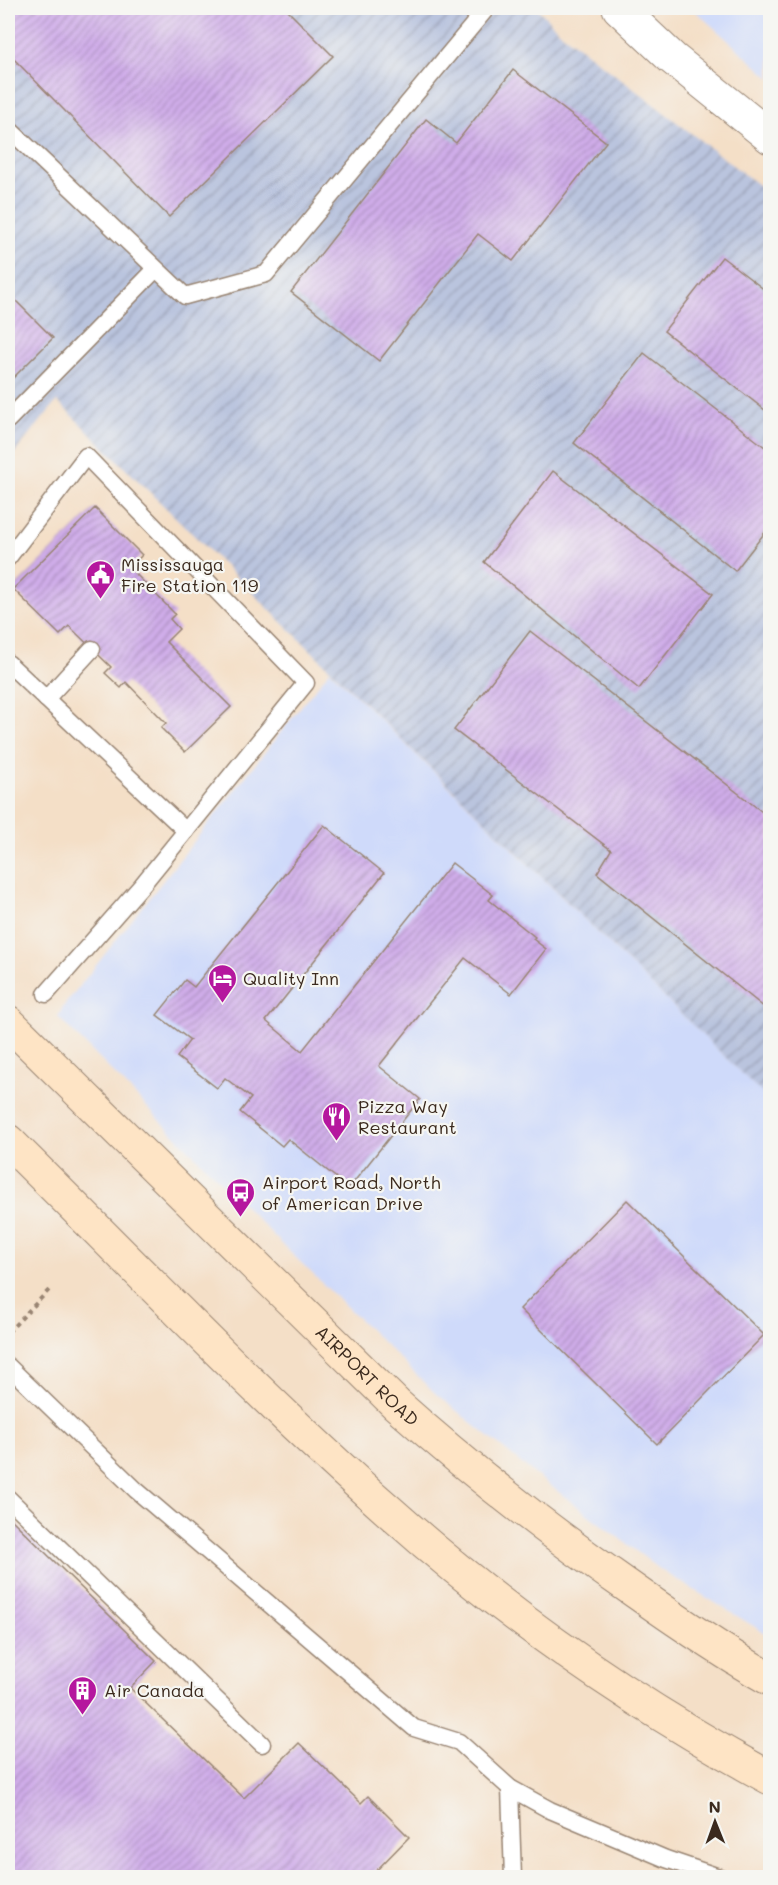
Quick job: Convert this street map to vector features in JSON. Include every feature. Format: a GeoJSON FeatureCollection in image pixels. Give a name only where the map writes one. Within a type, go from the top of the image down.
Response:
{"type":"FeatureCollection","features":[{"type":"Feature","properties":{"kind":"main road","name":"AIRPORT ROAD"},"geometry":{"type":"LineString","coordinates":[[8,1022],[396,1404],[453,1454],[594,1563],[692,1630],[771,1679]]}},
{"type":"Feature","properties":{"kind":"main road"},"geometry":{"type":"LineString","coordinates":[[8,1141],[306,1435],[446,1560],[610,1681],[676,1723],[771,1778]]}},
{"type":"Feature","properties":{"kind":"street"},"geometry":{"type":"LineString","coordinates":[[619,8],[672,58],[771,137]]}},
{"type":"Feature","properties":{"kind":"lane"},"geometry":{"type":"LineString","coordinates":[[8,128],[185,297],[266,274],[487,8]]}},
{"type":"Feature","properties":{"kind":"lane"},"geometry":{"type":"LineString","coordinates":[[8,420],[156,269]]}},
{"type":"Feature","properties":{"kind":"lane"},"geometry":{"type":"LineString","coordinates":[[8,558],[86,456],[306,683],[142,885],[46,994]]}},
{"type":"Feature","properties":{"kind":"lane"},"geometry":{"type":"LineString","coordinates":[[46,699],[92,649]]}},
{"type":"Feature","properties":{"kind":"lane"},"geometry":{"type":"LineString","coordinates":[[8,663],[186,831]]}},
{"type":"Feature","properties":{"kind":"lane"},"geometry":{"type":"LineString","coordinates":[[8,1366],[136,1490],[414,1728],[459,1742],[510,1788],[550,1810],[666,1859],[722,1878]]}},
{"type":"Feature","properties":{"kind":"lane"},"geometry":{"type":"LineString","coordinates":[[8,1498],[262,1744]]}},
{"type":"Feature","properties":{"kind":"lane"},"geometry":{"type":"LineString","coordinates":[[510,1788],[513,1878]]}},
{"type":"Feature","properties":{"kind":"path"},"geometry":{"type":"LineString","coordinates":[[8,1332],[52,1287]]}},
{"type":"Feature","properties":{"kind":"shaded area"},"geometry":{"type":"Polygon","coordinates":[[[8,8],[537,8],[561,33],[770,194],[770,1101],[57,401],[8,461],[8,8]]]}},
{"type":"Feature","properties":{"kind":"shaded area"},"geometry":{"type":"Polygon","coordinates":[[[692,8],[770,8],[770,78],[692,8]]]}},
{"type":"Feature","properties":{"kind":"shaded area"},"geometry":{"type":"Polygon","coordinates":[[[330,670],[770,1101],[770,1636],[661,1570],[527,1468],[436,1394],[288,1250],[58,1017],[63,1007],[330,670]]]}},
{"type":"Feature","properties":{"kind":"building"},"geometry":{"type":"Polygon","coordinates":[[[8,8],[285,8],[333,56],[169,217],[8,53],[8,8]]]}},
{"type":"Feature","properties":{"kind":"building"},"geometry":{"type":"Polygon","coordinates":[[[513,70],[606,142],[513,261],[478,234],[379,361],[291,292],[426,119],[456,143],[513,70]]]}},
{"type":"Feature","properties":{"kind":"building"},"geometry":{"type":"Polygon","coordinates":[[[722,257],[770,294],[770,414],[664,331],[722,257]]]}},
{"type":"Feature","properties":{"kind":"building"},"geometry":{"type":"Polygon","coordinates":[[[8,293],[53,338],[8,383],[8,293]]]}},
{"type":"Feature","properties":{"kind":"building"},"geometry":{"type":"Polygon","coordinates":[[[644,353],[770,451],[770,526],[735,571],[574,443],[644,353]]]}},
{"type":"Feature","properties":{"kind":"building"},"geometry":{"type":"Polygon","coordinates":[[[553,471],[713,594],[639,689],[484,562],[553,471]]]}},
{"type":"Feature","properties":{"kind":"building"},"geometry":{"type":"Polygon","coordinates":[[[95,508],[142,555],[130,568],[175,614],[170,619],[179,629],[166,642],[231,707],[185,752],[161,728],[166,723],[126,682],[121,688],[105,673],[111,667],[69,626],[60,635],[13,589],[95,508]]]}},
{"type":"Feature","properties":{"kind":"building"},"geometry":{"type":"Polygon","coordinates":[[[530,631],[770,818],[770,1012],[597,873],[611,850],[454,730],[530,631]]]}},
{"type":"Feature","properties":{"kind":"building","name":"Quality Inn"},"geometry":{"type":"Polygon","coordinates":[[[324,825],[384,873],[266,1021],[302,1051],[452,863],[493,895],[489,900],[535,937],[533,939],[546,949],[511,994],[465,958],[379,1066],[420,1099],[349,1188],[288,1139],[282,1146],[240,1112],[251,1098],[225,1078],[217,1088],[177,1057],[190,1040],[157,1015],[185,980],[194,987],[324,825]]]}},
{"type":"Feature","properties":{"kind":"building"},"geometry":{"type":"Polygon","coordinates":[[[627,1200],[764,1335],[657,1444],[520,1309],[627,1200]]]}},
{"type":"Feature","properties":{"kind":"building","name":"Air Canada"},"geometry":{"type":"Polygon","coordinates":[[[8,1516],[156,1661],[130,1688],[244,1798],[299,1743],[361,1803],[368,1796],[409,1837],[369,1878],[9,1878],[8,1516]]]}},
{"type":"Feature","properties":{"kind":"place","name":"Mississauga Fire Station 119"},"geometry":{"type":"Point","coordinates":[100,600]}},
{"type":"Feature","properties":{"kind":"place","name":"Quality Inn"},"geometry":{"type":"Point","coordinates":[222,1004]}},
{"type":"Feature","properties":{"kind":"place","name":"Pizza Way Restaurant"},"geometry":{"type":"Point","coordinates":[337,1142]}},
{"type":"Feature","properties":{"kind":"place","name":"Airport Road, North of American Drive"},"geometry":{"type":"Point","coordinates":[241,1218]}},
{"type":"Feature","properties":{"kind":"place","name":"Air Canada"},"geometry":{"type":"Point","coordinates":[83,1716]}}]}
